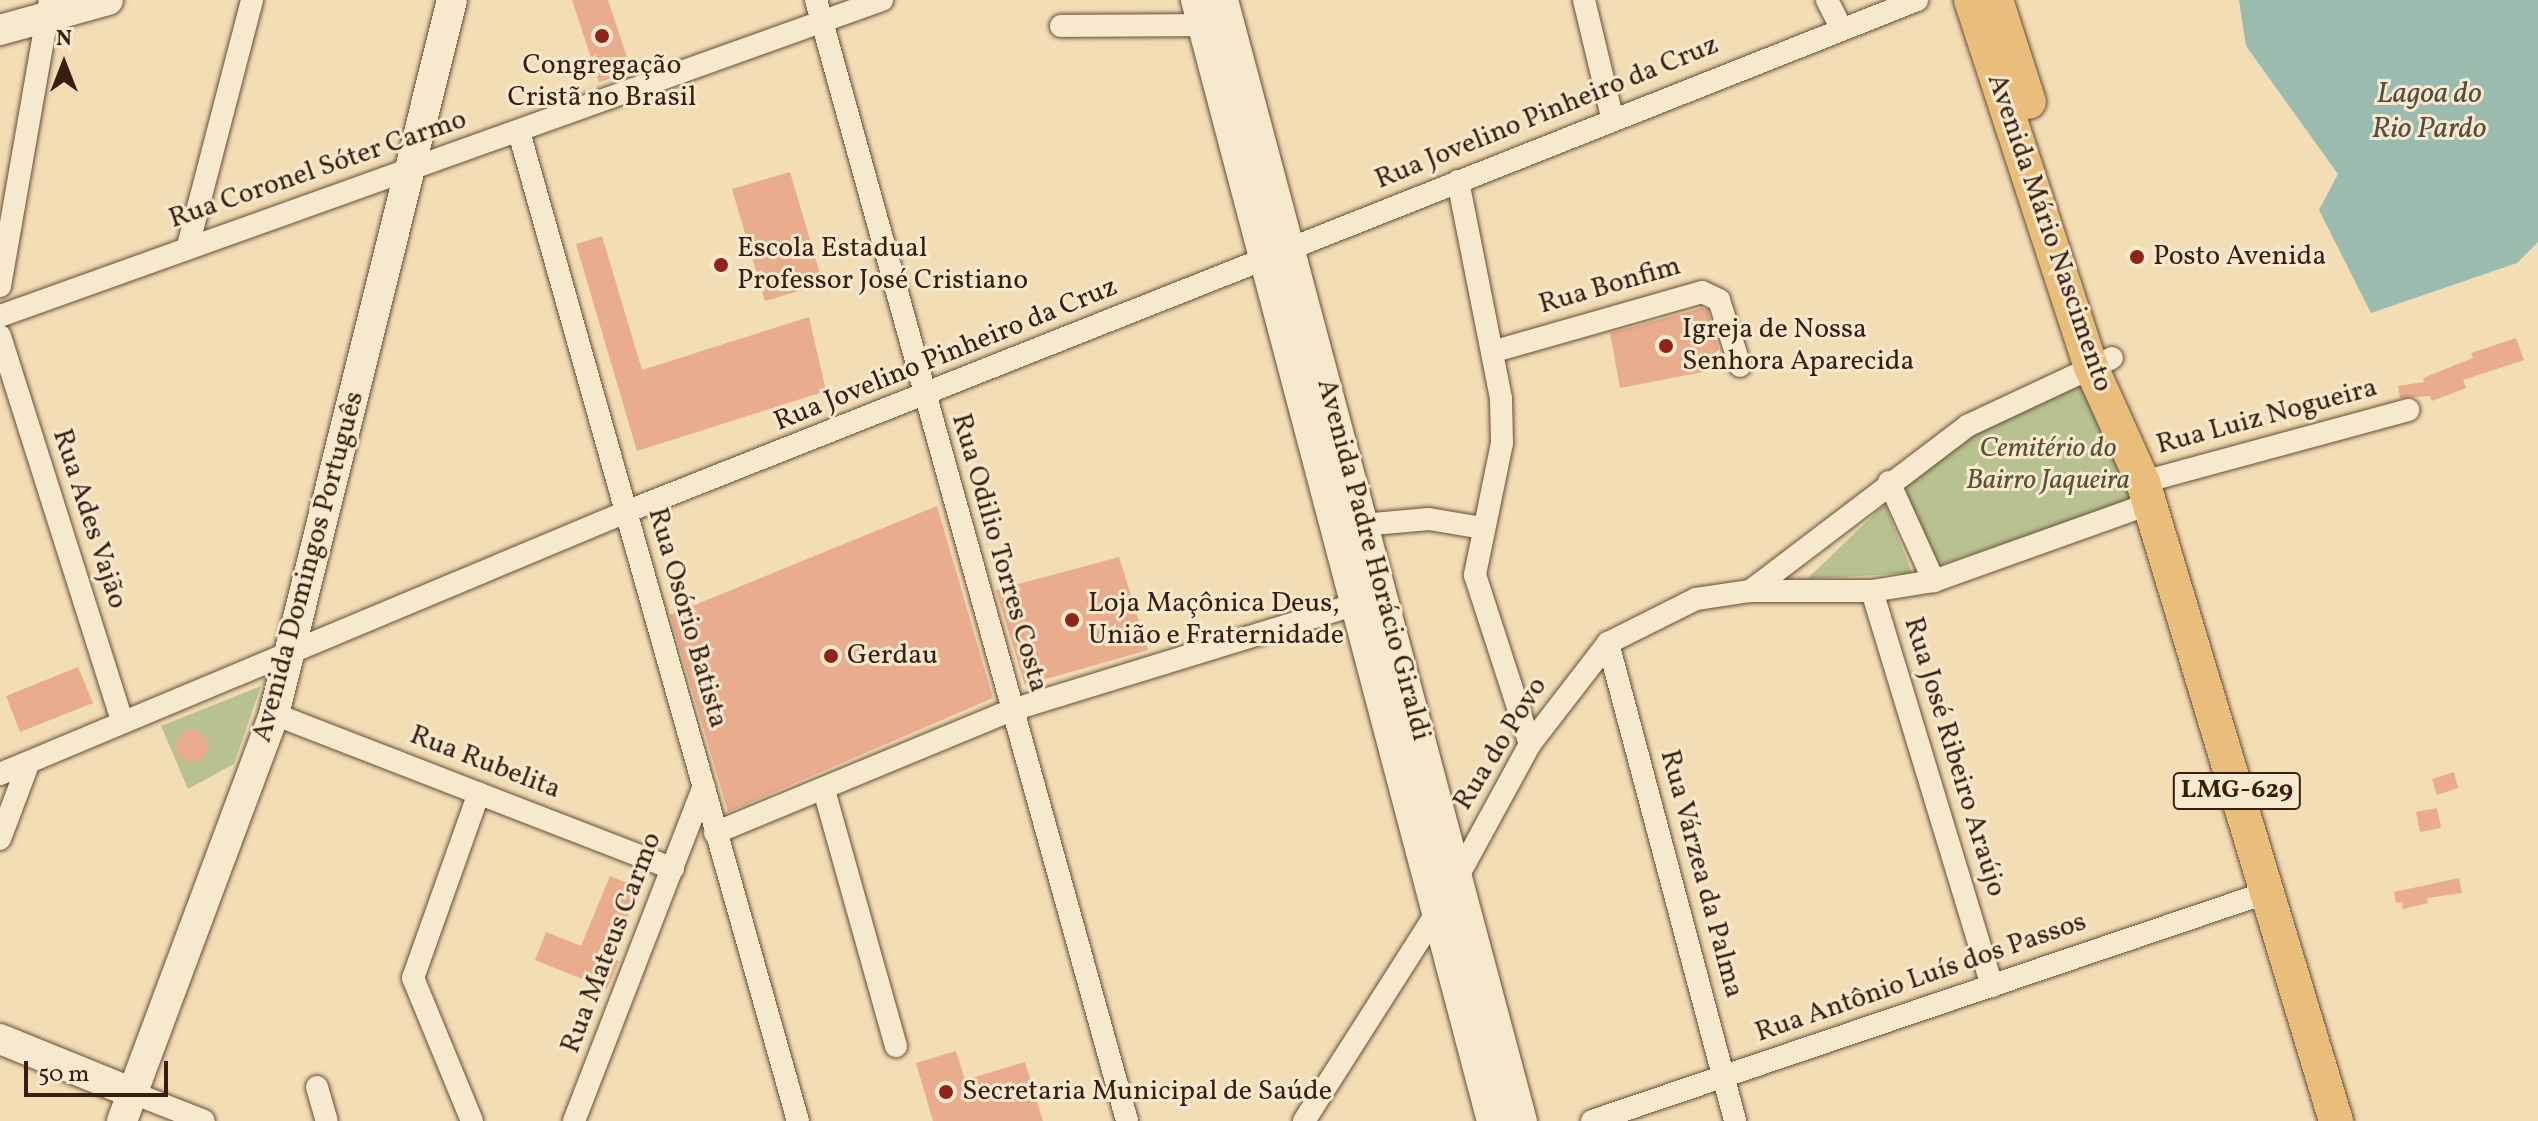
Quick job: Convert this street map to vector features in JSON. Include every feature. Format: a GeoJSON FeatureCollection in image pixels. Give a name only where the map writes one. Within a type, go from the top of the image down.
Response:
{"type":"FeatureCollection","features":[{"type":"Feature","properties":{"kind":"main road","name":"Avenida Mário Nascimento"},"geometry":{"type":"LineString","coordinates":[[1971,0],[2142,483],[2336,1121]]}},
{"type":"Feature","properties":{"kind":"main road","name":"Avenida Mário Nascimento"},"geometry":{"type":"LineString","coordinates":[[1996,0],[2102,363]]}},
{"type":"Feature","properties":{"kind":"street"},"geometry":{"type":"LineString","coordinates":[[0,30],[49,8],[108,0]]}},
{"type":"Feature","properties":{"kind":"street"},"geometry":{"type":"LineString","coordinates":[[188,246],[252,0]]}},
{"type":"Feature","properties":{"kind":"street","name":"Avenida Domingos Português"},"geometry":{"type":"LineString","coordinates":[[128,1107],[274,714],[452,0]]}},
{"type":"Feature","properties":{"kind":"street","name":"Rua Odilio Torres Costa"},"geometry":{"type":"LineString","coordinates":[[816,0],[923,398],[1127,1121]]}},
{"type":"Feature","properties":{"kind":"street","name":"Rua Coronel Sóter Carmo"},"geometry":{"type":"LineString","coordinates":[[0,316],[188,246],[519,132],[882,0]]}},
{"type":"Feature","properties":{"kind":"street","name":"Avenida Padre Horácio Giraldi"},"geometry":{"type":"LineString","coordinates":[[1223,0],[1354,605],[1434,917],[1492,1121]]}},
{"type":"Feature","properties":{"kind":"street"},"geometry":{"type":"LineString","coordinates":[[1584,0],[1612,117]]}},
{"type":"Feature","properties":{"kind":"street"},"geometry":{"type":"LineString","coordinates":[[1827,0],[1841,28]]}},
{"type":"Feature","properties":{"kind":"street","name":"Rua Jovelino Pinheiro da Cruz"},"geometry":{"type":"LineString","coordinates":[[0,774],[291,649],[626,512],[923,398],[1612,117],[1917,0]]}},
{"type":"Feature","properties":{"kind":"street"},"geometry":{"type":"LineString","coordinates":[[0,286],[49,8]]}},
{"type":"Feature","properties":{"kind":"street"},"geometry":{"type":"LineString","coordinates":[[1061,26],[1200,12]]}},
{"type":"Feature","properties":{"kind":"street","name":"Avenida Padre Horácio Giraldi"},"geometry":{"type":"LineString","coordinates":[[1200,12],[1362,525],[1522,1121]]}},
{"type":"Feature","properties":{"kind":"street","name":"Rua Osório Batista"},"geometry":{"type":"LineString","coordinates":[[519,132],[798,1121]]}},
{"type":"Feature","properties":{"kind":"street"},"geometry":{"type":"LineString","coordinates":[[1458,181],[1495,351],[1502,443],[1482,528],[1475,575],[1530,744]]}},
{"type":"Feature","properties":{"kind":"street","name":"Rua Bonfim"},"geometry":{"type":"LineString","coordinates":[[1495,351],[1702,292],[1719,300],[1740,366]]}},
{"type":"Feature","properties":{"kind":"street","name":"Rua Ades Vajão"},"geometry":{"type":"LineString","coordinates":[[0,336],[122,721]]}},
{"type":"Feature","properties":{"kind":"street","name":"Rua do Povo"},"geometry":{"type":"LineString","coordinates":[[1457,878],[1530,744],[1608,643],[1696,599],[1750,591],[1889,482],[1967,426],[2102,363]]}},
{"type":"Feature","properties":{"kind":"street","name":"Rua Luiz Nogueira"},"geometry":{"type":"LineString","coordinates":[[1750,591],[1872,591],[1934,581],[2142,483],[2408,410]]}},
{"type":"Feature","properties":{"kind":"street"},"geometry":{"type":"LineString","coordinates":[[1889,482],[1934,581]]}},
{"type":"Feature","properties":{"kind":"street"},"geometry":{"type":"LineString","coordinates":[[1362,525],[1429,519],[1482,528]]}},
{"type":"Feature","properties":{"kind":"street","name":"Rua José Ribeiro Araújo"},"geometry":{"type":"LineString","coordinates":[[1872,591],[1992,986]]}},
{"type":"Feature","properties":{"kind":"street"},"geometry":{"type":"LineString","coordinates":[[715,833],[1012,710],[1354,605]]}},
{"type":"Feature","properties":{"kind":"street","name":"Rua Várzea da Palma"},"geometry":{"type":"LineString","coordinates":[[1608,643],[1735,1121]]}},
{"type":"Feature","properties":{"kind":"street","name":"Rua Rubelita"},"geometry":{"type":"LineString","coordinates":[[274,714],[673,869]]}},
{"type":"Feature","properties":{"kind":"street"},"geometry":{"type":"LineString","coordinates":[[0,839],[29,762]]}},
{"type":"Feature","properties":{"kind":"street","name":"Rua Mateus Carmo"},"geometry":{"type":"LineString","coordinates":[[574,1121],[704,786]]}},
{"type":"Feature","properties":{"kind":"street"},"geometry":{"type":"LineString","coordinates":[[824,790],[896,1046]]}},
{"type":"Feature","properties":{"kind":"street"},"geometry":{"type":"LineString","coordinates":[[472,1121],[413,978],[479,793]]}},
{"type":"Feature","properties":{"kind":"street","name":"Rua Antônio Luís dos Passos"},"geometry":{"type":"LineString","coordinates":[[1592,1121],[2268,892]]}},
{"type":"Feature","properties":{"kind":"street"},"geometry":{"type":"LineString","coordinates":[[1304,1121],[1434,917]]}},
{"type":"Feature","properties":{"kind":"street"},"geometry":{"type":"LineString","coordinates":[[0,1039],[128,1107],[204,1121]]}},
{"type":"Feature","properties":{"kind":"street"},"geometry":{"type":"LineString","coordinates":[[317,1087],[327,1121]]}},
{"type":"Feature","properties":{"kind":"green space","name":"Cemitério do Bairro Jaqueira"},"geometry":{"type":"Polygon","coordinates":[[[2082,382],[2132,500],[1937,566],[1904,488],[1939,451],[2082,382]]]}},
{"type":"Feature","properties":{"kind":"green space"},"geometry":{"type":"Polygon","coordinates":[[[1885,504],[1912,573],[1807,579],[1885,504]]]}},
{"type":"Feature","properties":{"kind":"green space"},"geometry":{"type":"Polygon","coordinates":[[[261,686],[234,764],[188,789],[161,726],[261,686]]]}},
{"type":"Feature","properties":{"kind":"water","name":"Lagoa do Rio Pardo"},"geometry":{"type":"Polygon","coordinates":[[[2239,0],[2538,0],[2538,242],[2517,263],[2371,313],[2319,210],[2338,174],[2246,46],[2239,0]]]}},
{"type":"Feature","properties":{"kind":"building","name":"Congregação Cristã no Brasil"},"geometry":{"type":"Polygon","coordinates":[[[572,0],[608,0],[632,72],[599,82],[572,0]]]}},
{"type":"Feature","properties":{"kind":"building"},"geometry":{"type":"Polygon","coordinates":[[[790,172],[823,284],[765,301],[732,189],[790,172]]]}},
{"type":"Feature","properties":{"kind":"building"},"geometry":{"type":"Polygon","coordinates":[[[602,236],[642,370],[809,317],[826,391],[637,451],[576,244],[602,236]]]}},
{"type":"Feature","properties":{"kind":"building","name":"Igreja de Nossa Senhora Aparecida"},"geometry":{"type":"Polygon","coordinates":[[[1702,308],[1708,310],[1724,368],[1620,388],[1610,333],[1702,308]]]}},
{"type":"Feature","properties":{"kind":"building"},"geometry":{"type":"Polygon","coordinates":[[[2516,338],[2524,360],[2463,380],[2466,388],[2432,401],[2430,396],[2400,398],[2398,386],[2424,382],[2423,378],[2473,358],[2471,353],[2516,338]]]}},
{"type":"Feature","properties":{"kind":"building","name":"Gerdau"},"geometry":{"type":"Polygon","coordinates":[[[937,506],[993,698],[728,812],[670,615],[937,506]]]}},
{"type":"Feature","properties":{"kind":"building","name":"Loja Maçônica Deus, União e Fraternidade"},"geometry":{"type":"Polygon","coordinates":[[[1119,557],[1148,650],[1025,685],[996,590],[1119,557]]]}},
{"type":"Feature","properties":{"kind":"building"},"geometry":{"type":"Polygon","coordinates":[[[78,667],[93,703],[20,732],[6,696],[78,667]]]}},
{"type":"Feature","properties":{"kind":"building"},"geometry":{"type":"Polygon","coordinates":[[[192,730],[203,735],[208,746],[203,757],[192,762],[181,757],[176,746],[181,735],[192,730]]]}},
{"type":"Feature","properties":{"kind":"building"},"geometry":{"type":"Polygon","coordinates":[[[2454,772],[2458,788],[2437,795],[2432,779],[2454,772]]]}},
{"type":"Feature","properties":{"kind":"building"},"geometry":{"type":"Polygon","coordinates":[[[2437,808],[2441,828],[2420,832],[2416,812],[2437,808]]]}},
{"type":"Feature","properties":{"kind":"building"},"geometry":{"type":"Polygon","coordinates":[[[610,876],[639,888],[611,958],[619,961],[607,989],[535,960],[546,932],[581,946],[610,876]]]}},
{"type":"Feature","properties":{"kind":"building"},"geometry":{"type":"Polygon","coordinates":[[[2459,878],[2462,893],[2427,898],[2428,903],[2403,909],[2402,902],[2396,903],[2394,892],[2459,878]]]}},
{"type":"Feature","properties":{"kind":"building"},"geometry":{"type":"Polygon","coordinates":[[[956,1051],[965,1080],[1025,1062],[1043,1121],[933,1121],[916,1063],[956,1051]]]}},
{"type":"Feature","properties":{"kind":"place","name":"Congregação Cristã no Brasil"},"geometry":{"type":"Point","coordinates":[602,36]}},
{"type":"Feature","properties":{"kind":"place","name":"Posto Avenida"},"geometry":{"type":"Point","coordinates":[2137,257]}},
{"type":"Feature","properties":{"kind":"place","name":"Escola Estadual Professor José Cristiano"},"geometry":{"type":"Point","coordinates":[721,265]}},
{"type":"Feature","properties":{"kind":"place","name":"Igreja de Nossa Senhora Aparecida"},"geometry":{"type":"Point","coordinates":[1666,346]}},
{"type":"Feature","properties":{"kind":"place","name":"Loja Maçônica Deus, União e Fraternidade"},"geometry":{"type":"Point","coordinates":[1072,620]}},
{"type":"Feature","properties":{"kind":"place","name":"Gerdau"},"geometry":{"type":"Point","coordinates":[831,656]}},
{"type":"Feature","properties":{"kind":"place","name":"Secretaria Municipal de Saúde"},"geometry":{"type":"Point","coordinates":[946,1092]}}]}
